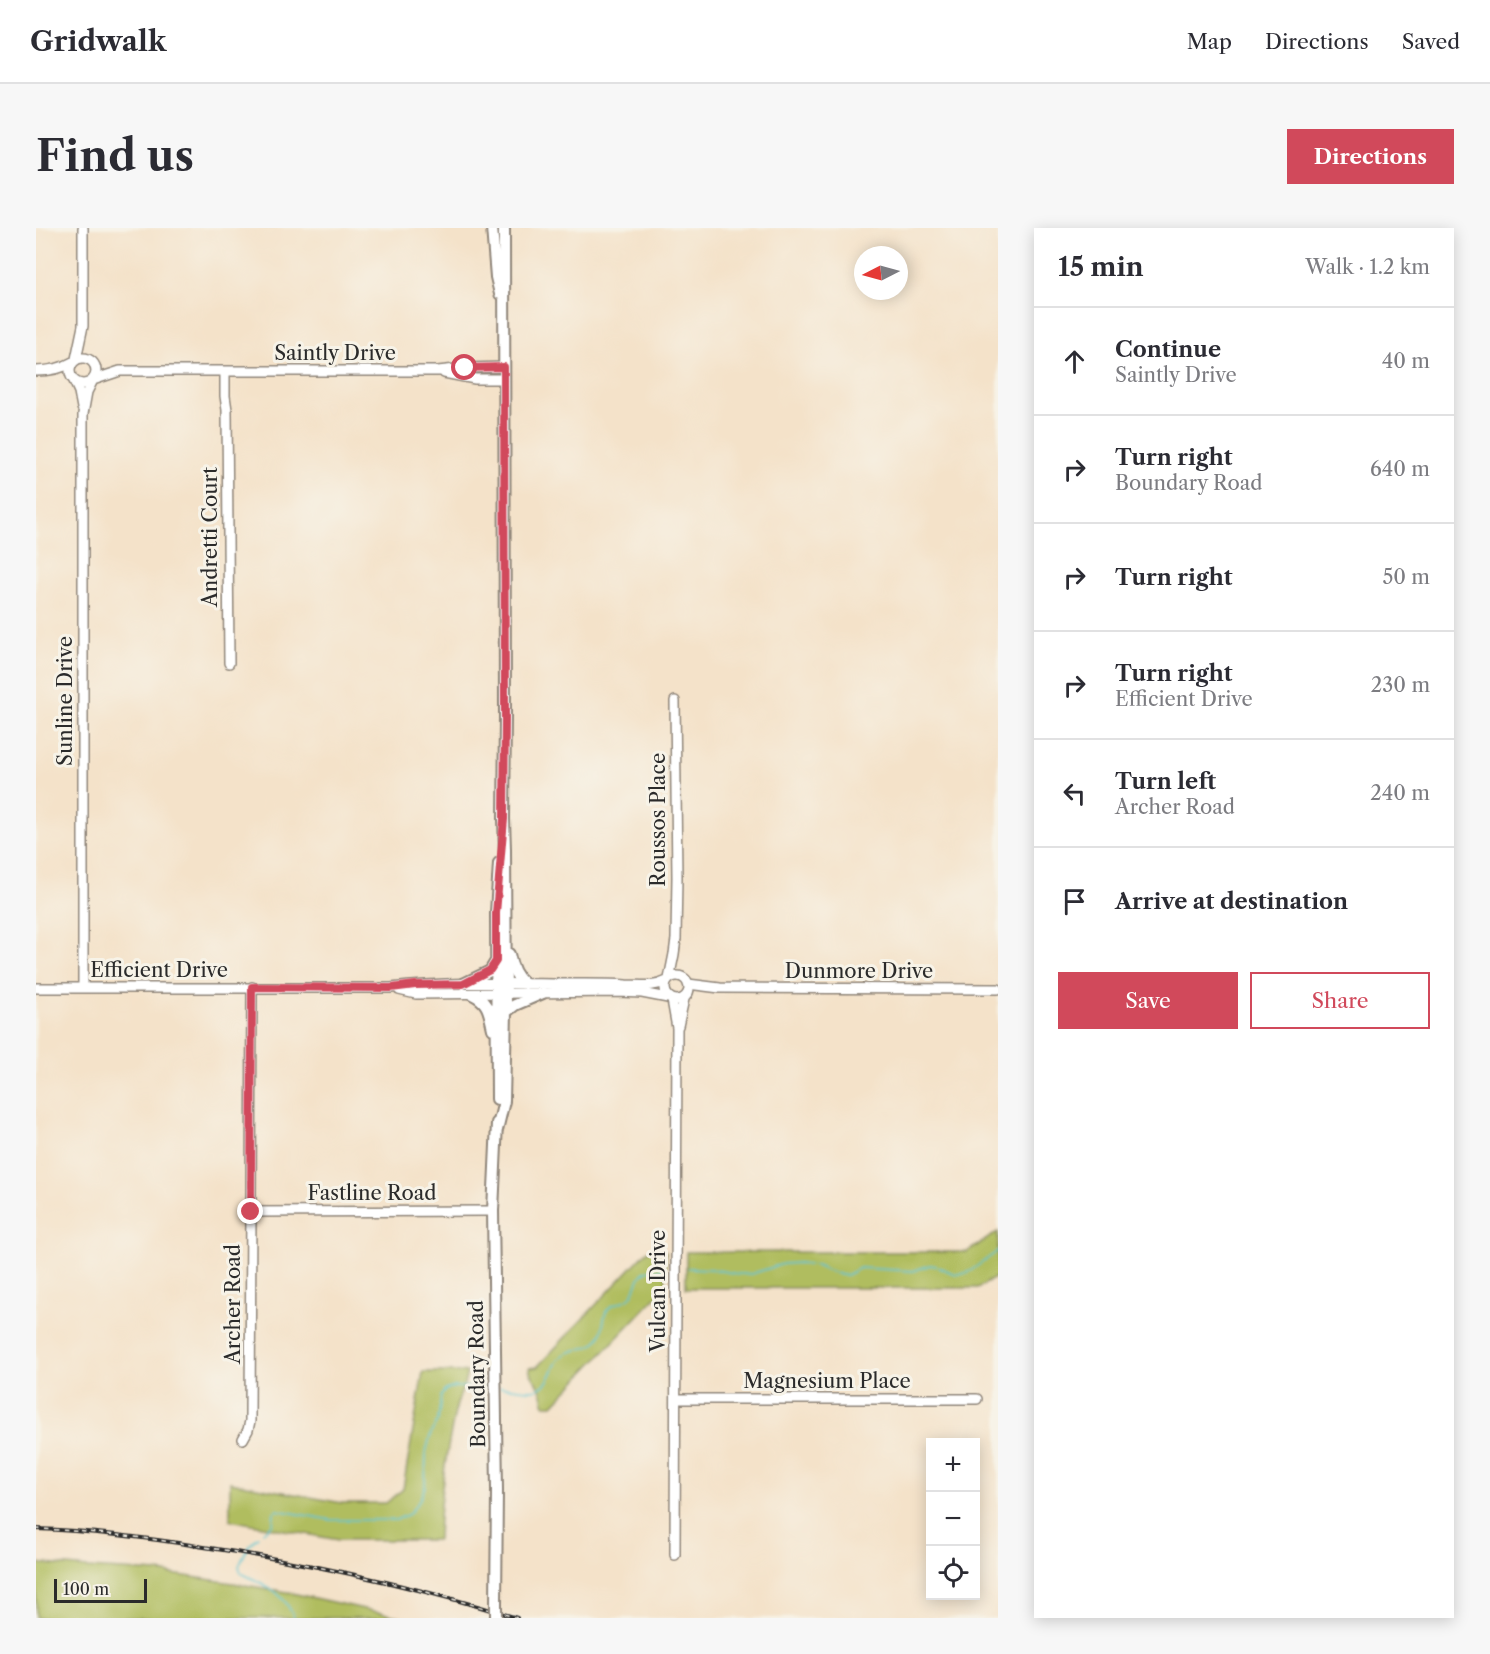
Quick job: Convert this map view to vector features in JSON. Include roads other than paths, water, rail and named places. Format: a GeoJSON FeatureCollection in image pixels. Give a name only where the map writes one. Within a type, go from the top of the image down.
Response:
{"type":"FeatureCollection","features":[{"type":"Feature","properties":{"kind":"main road","name":"Boundary Road"},"geometry":{"type":"LineString","coordinates":[[492,228],[496,277],[504,312]]}},
{"type":"Feature","properties":{"kind":"main road","name":"Boundary Road"},"geometry":{"type":"LineString","coordinates":[[496,1618],[497,1490],[493,1210],[497,1130],[497,1050],[505,936],[506,867],[504,819],[504,231]]}},
{"type":"Feature","properties":{"kind":"main road"},"geometry":{"type":"LineString","coordinates":[[494,248],[499,248],[504,231]]}},
{"type":"Feature","properties":{"kind":"main road","name":"Boundary Road"},"geometry":{"type":"LineString","coordinates":[[497,1130],[504,1101],[506,1012],[496,961],[496,913],[504,819]]}},
{"type":"Feature","properties":{"kind":"main road"},"geometry":{"type":"LineString","coordinates":[[505,936],[511,963],[519,980],[525,984]]}},
{"type":"Feature","properties":{"kind":"main road"},"geometry":{"type":"LineString","coordinates":[[463,984],[490,970],[496,961]]}},
{"type":"Feature","properties":{"kind":"main road"},"geometry":{"type":"LineString","coordinates":[[506,1012],[515,1005],[543,993]]}},
{"type":"Feature","properties":{"kind":"main road"},"geometry":{"type":"LineString","coordinates":[[472,994],[483,1000],[487,1006],[497,1050]]}},
{"type":"Feature","properties":{"kind":"street"},"geometry":{"type":"LineString","coordinates":[[48,371],[82,384],[93,380],[96,371],[86,346],[83,326],[83,228]]}},
{"type":"Feature","properties":{"kind":"street"},"geometry":{"type":"LineString","coordinates":[[73,380],[70,372],[83,326]]}},
{"type":"Feature","properties":{"kind":"street"},"geometry":{"type":"LineString","coordinates":[[36,371],[63,367],[85,357],[93,362]]}},
{"type":"Feature","properties":{"kind":"street","name":"Saintly Drive"},"geometry":{"type":"LineString","coordinates":[[93,362],[120,371],[438,371],[455,369],[504,373]]}},
{"type":"Feature","properties":{"kind":"street","name":"Saintly Drive"},"geometry":{"type":"LineString","coordinates":[[93,380],[120,371]]}},
{"type":"Feature","properties":{"kind":"street","name":"Andretti Court"},"geometry":{"type":"LineString","coordinates":[[228,371],[230,398],[227,410],[229,663]]}},
{"type":"Feature","properties":{"kind":"street","name":"Sunline Drive"},"geometry":{"type":"LineString","coordinates":[[73,380],[79,392],[83,414],[83,988]]}},
{"type":"Feature","properties":{"kind":"street","name":"Sunline Drive"},"geometry":{"type":"LineString","coordinates":[[83,414],[87,392],[93,380]]}},
{"type":"Feature","properties":{"kind":"street","name":"Roussos Place"},"geometry":{"type":"LineString","coordinates":[[675,701],[676,939],[677,958],[685,980]]}},
{"type":"Feature","properties":{"kind":"street","name":"Roussos Place"},"geometry":{"type":"LineString","coordinates":[[668,980],[676,939]]}},
{"type":"Feature","properties":{"kind":"street"},"geometry":{"type":"LineString","coordinates":[[675,976],[685,980],[689,992],[680,1001],[642,993],[543,993],[501,989],[525,984],[650,986],[658,985],[675,976]]}},
{"type":"Feature","properties":{"kind":"street"},"geometry":{"type":"LineString","coordinates":[[668,980],[664,988],[670,999]]}},
{"type":"Feature","properties":{"kind":"street","name":"Dunmore Drive"},"geometry":{"type":"LineString","coordinates":[[685,980],[720,988],[998,989]]}},
{"type":"Feature","properties":{"kind":"street","name":"Efficient Drive"},"geometry":{"type":"LineString","coordinates":[[36,988],[391,988],[463,984],[501,989]]}},
{"type":"Feature","properties":{"kind":"street","name":"Archer Road"},"geometry":{"type":"LineString","coordinates":[[243,1439],[250,1421],[252,987]]}},
{"type":"Feature","properties":{"kind":"street","name":"Efficient Drive"},"geometry":{"type":"LineString","coordinates":[[391,988],[416,994],[472,994],[501,989]]}},
{"type":"Feature","properties":{"kind":"street","name":"Dunmore Drive"},"geometry":{"type":"LineString","coordinates":[[686,997],[720,988]]}},
{"type":"Feature","properties":{"kind":"street","name":"Vulcan Drive"},"geometry":{"type":"LineString","coordinates":[[677,1028],[686,997]]}},
{"type":"Feature","properties":{"kind":"street","name":"Vulcan Drive"},"geometry":{"type":"LineString","coordinates":[[670,999],[677,1028],[675,1555]]}},
{"type":"Feature","properties":{"kind":"street","name":"Fastline Road"},"geometry":{"type":"LineString","coordinates":[[251,1212],[493,1210]]}},
{"type":"Feature","properties":{"kind":"street","name":"Magnesium Place"},"geometry":{"type":"LineString","coordinates":[[676,1399],[977,1399]]}},
{"type":"Feature","properties":{"kind":"waterway"},"geometry":{"type":"LineString","coordinates":[[688,1268],[751,1274],[783,1264],[799,1263],[816,1265],[840,1275],[846,1275],[860,1268],[913,1271],[930,1265],[955,1274],[962,1274],[969,1272],[998,1251]]}},
{"type":"Feature","properties":{"kind":"waterway"},"geometry":{"type":"LineString","coordinates":[[500,1387],[528,1390],[542,1386],[549,1379],[561,1357],[598,1340],[608,1309],[632,1295],[643,1273],[648,1270],[664,1269]]}},
{"type":"Feature","properties":{"kind":"waterway"},"geometry":{"type":"LineString","coordinates":[[263,1532],[273,1524],[274,1512],[277,1510],[331,1520],[396,1520],[409,1514],[419,1501],[425,1487],[426,1452],[431,1433],[438,1420],[441,1396],[445,1390],[455,1387],[490,1387]]}},
{"type":"Feature","properties":{"kind":"waterway"},"geometry":{"type":"LineString","coordinates":[[258,1537],[248,1547],[239,1566],[241,1573],[266,1585],[279,1595],[294,1618]]}},
{"type":"Feature","properties":{"kind":"railway"},"geometry":{"type":"LineString","coordinates":[[36,1529],[141,1538],[283,1560],[401,1586],[517,1618]]}}]}
